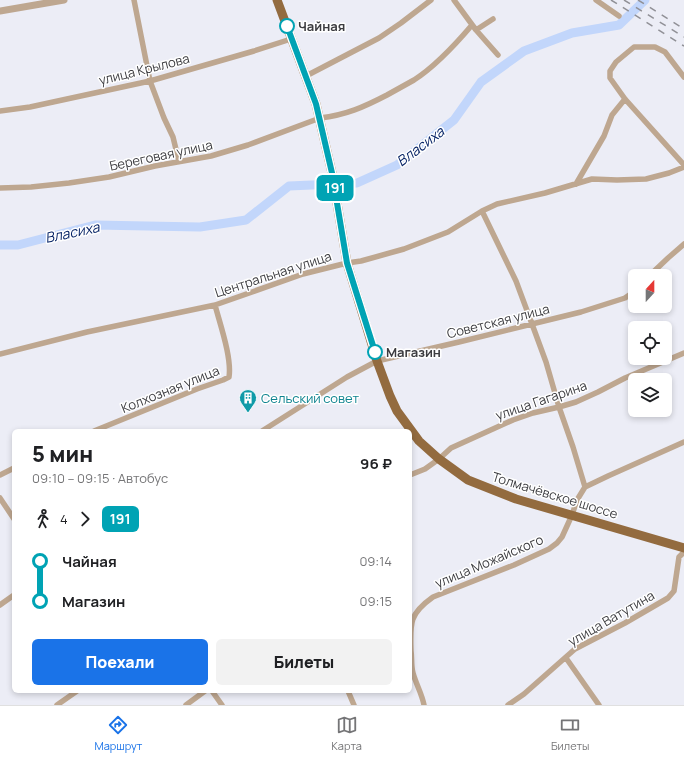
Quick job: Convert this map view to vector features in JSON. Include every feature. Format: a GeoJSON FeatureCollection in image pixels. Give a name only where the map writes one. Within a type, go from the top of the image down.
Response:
{"type":"FeatureCollection","features":[{"type":"Feature","properties":{"kind":"main road","name":"Толмачёвское шоссе"},"geometry":{"type":"LineString","coordinates":[[277,0],[306,76],[320,118],[338,204],[347,263],[377,361],[390,396],[411,429]]}},
{"type":"Feature","properties":{"kind":"main road","name":"Толмачёвское шоссе"},"geometry":{"type":"LineString","coordinates":[[412,431],[419,441],[439,459],[468,480],[516,499],[684,548]]}},
{"type":"Feature","properties":{"kind":"street"},"geometry":{"type":"LineString","coordinates":[[0,11],[64,0]]}},
{"type":"Feature","properties":{"kind":"street"},"geometry":{"type":"LineString","coordinates":[[134,0],[150,81],[173,137],[179,162]]}},
{"type":"Feature","properties":{"kind":"street"},"geometry":{"type":"LineString","coordinates":[[306,76],[379,38],[431,0]]}},
{"type":"Feature","properties":{"kind":"street"},"geometry":{"type":"LineString","coordinates":[[454,0],[472,25],[498,55]]}},
{"type":"Feature","properties":{"kind":"street"},"geometry":{"type":"LineString","coordinates":[[596,0],[619,16]]}},
{"type":"Feature","properties":{"kind":"street"},"geometry":{"type":"LineString","coordinates":[[476,30],[493,19]]}},
{"type":"Feature","properties":{"kind":"street","name":"Береговая улица"},"geometry":{"type":"LineString","coordinates":[[0,188],[31,187],[109,177],[155,166],[212,156],[320,118],[353,111],[374,102],[414,79],[440,58],[472,25]]}},
{"type":"Feature","properties":{"kind":"street","name":"улица Крылова"},"geometry":{"type":"LineString","coordinates":[[0,111],[30,107],[150,81],[254,51],[291,38]]}},
{"type":"Feature","properties":{"kind":"street"},"geometry":{"type":"LineString","coordinates":[[684,76],[665,52],[655,47],[634,47],[616,62],[610,71],[610,78],[625,99],[684,166]]}},
{"type":"Feature","properties":{"kind":"street"},"geometry":{"type":"LineString","coordinates":[[576,184],[604,136],[612,115],[625,99]]}},
{"type":"Feature","properties":{"kind":"street","name":"Центральная улица"},"geometry":{"type":"LineString","coordinates":[[0,354],[87,332],[214,305],[303,274],[390,253],[448,232],[482,211],[497,204],[545,193],[592,179],[646,179],[669,173],[684,166]]}},
{"type":"Feature","properties":{"kind":"street"},"geometry":{"type":"LineString","coordinates":[[482,211],[516,281],[546,362],[585,487],[684,442]]}},
{"type":"Feature","properties":{"kind":"street"},"geometry":{"type":"LineString","coordinates":[[656,269],[684,244]]}},
{"type":"Feature","properties":{"kind":"street","name":"Советская улица"},"geometry":{"type":"LineString","coordinates":[[265,429],[347,377],[377,361],[581,312],[628,296]]}},
{"type":"Feature","properties":{"kind":"street","name":"Колхозная улица"},"geometry":{"type":"LineString","coordinates":[[99,429],[229,377],[230,369],[226,346],[214,305]]}},
{"type":"Feature","properties":{"kind":"street","name":"улица Гагарина"},"geometry":{"type":"LineString","coordinates":[[412,474],[425,469],[451,448],[513,420],[533,413],[576,402],[625,378],[684,353]]}},
{"type":"Feature","properties":{"kind":"street"},"geometry":{"type":"LineString","coordinates":[[0,475],[12,469]]}},
{"type":"Feature","properties":{"kind":"street","name":"улица Можайского"},"geometry":{"type":"LineString","coordinates":[[412,620],[422,605],[433,597],[514,565],[549,549],[557,543],[562,537],[577,500],[585,487]]}},
{"type":"Feature","properties":{"kind":"street"},"geometry":{"type":"LineString","coordinates":[[0,498],[12,516]]}},
{"type":"Feature","properties":{"kind":"street","name":"улица Ватутина"},"geometry":{"type":"LineString","coordinates":[[508,705],[524,694],[575,649],[625,623],[668,598],[674,590],[678,557],[684,552]]}},
{"type":"Feature","properties":{"kind":"street"},"geometry":{"type":"LineString","coordinates":[[0,605],[12,596]]}},
{"type":"Feature","properties":{"kind":"street"},"geometry":{"type":"LineString","coordinates":[[566,658],[599,705]]}},
{"type":"Feature","properties":{"kind":"street","name":"улица Можайского"},"geometry":{"type":"LineString","coordinates":[[412,671],[424,705]]}},
{"type":"Feature","properties":{"kind":"street"},"geometry":{"type":"LineString","coordinates":[[58,705],[74,693]]}},
{"type":"Feature","properties":{"kind":"street"},"geometry":{"type":"LineString","coordinates":[[186,705],[202,693]]}},
{"type":"Feature","properties":{"kind":"street"},"geometry":{"type":"LineString","coordinates":[[213,693],[222,705]]}},
{"type":"Feature","properties":{"kind":"street"},"geometry":{"type":"LineString","coordinates":[[349,693],[354,705]]}},
{"type":"Feature","properties":{"kind":"waterway","name":"Власиха"},"geometry":{"type":"LineString","coordinates":[[0,245],[18,245],[95,225],[200,227],[246,220],[289,186],[357,183],[397,165],[454,120],[481,82],[524,51],[572,33],[619,25],[645,0]]}},
{"type":"Feature","properties":{"kind":"railway"},"geometry":{"type":"LineString","coordinates":[[611,0],[684,46]]}},
{"type":"Feature","properties":{"kind":"railway"},"geometry":{"type":"LineString","coordinates":[[624,0],[684,37]]}},
{"type":"Feature","properties":{"kind":"railway"},"geometry":{"type":"LineString","coordinates":[[638,0],[684,29]]}},
{"type":"Feature","properties":{"kind":"bus line","name":"191"},"geometry":{"type":"LineString","coordinates":[[287,26],[316,104],[332,173],[347,263],[375,352]]}},
{"type":"Feature","properties":{"kind":"place","name":"Чайная"},"geometry":{"type":"Point","coordinates":[287,26]}},
{"type":"Feature","properties":{"kind":"place","name":"Магазин"},"geometry":{"type":"Point","coordinates":[375,352]}},
{"type":"Feature","properties":{"kind":"place","name":"Сельский совет"},"geometry":{"type":"Point","coordinates":[248,413]}}]}
